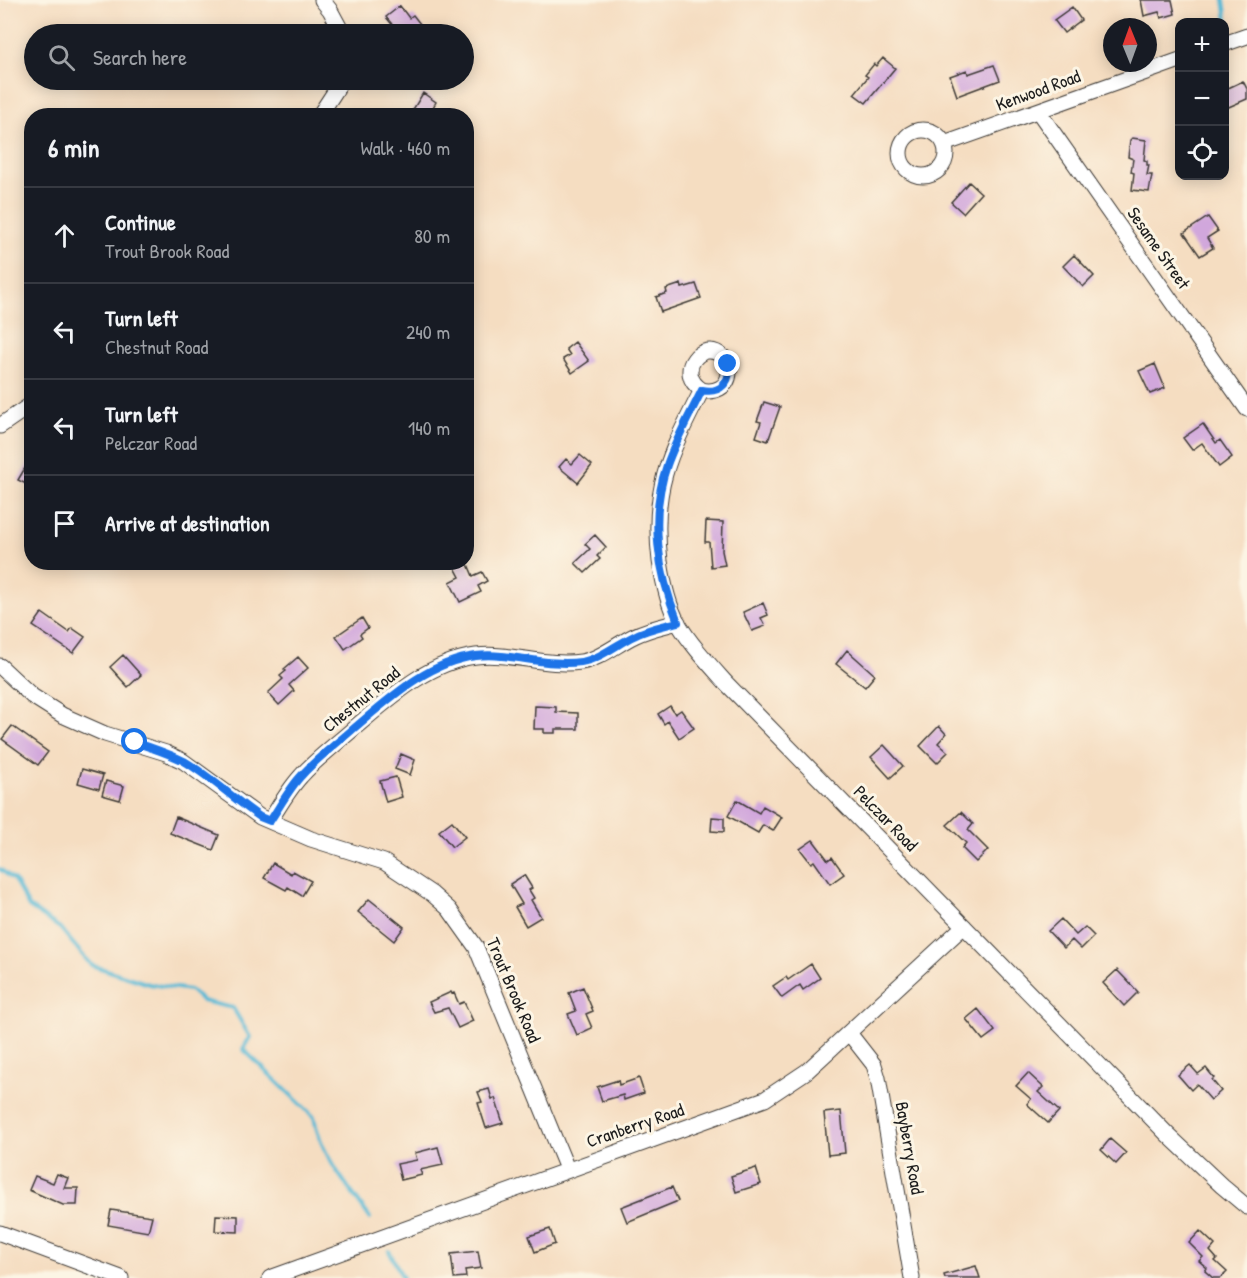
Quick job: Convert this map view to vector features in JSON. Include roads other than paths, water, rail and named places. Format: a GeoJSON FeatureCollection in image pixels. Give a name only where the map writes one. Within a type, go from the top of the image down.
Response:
{"type":"FeatureCollection","features":[{"type":"Feature","properties":{"kind":"street"},"geometry":{"type":"LineString","coordinates":[[322,0],[338,24]]}},
{"type":"Feature","properties":{"kind":"street"},"geometry":{"type":"LineString","coordinates":[[1229,42],[1247,36]]}},
{"type":"Feature","properties":{"kind":"street","name":"Kenwood Road"},"geometry":{"type":"LineString","coordinates":[[944,144],[1175,61]]}},
{"type":"Feature","properties":{"kind":"street"},"geometry":{"type":"LineString","coordinates":[[324,108],[336,90]]}},
{"type":"Feature","properties":{"kind":"street","name":"Sesame Street"},"geometry":{"type":"LineString","coordinates":[[1038,111],[1247,409]]}},
{"type":"Feature","properties":{"kind":"street","name":"Pelczar Road"},"geometry":{"type":"LineString","coordinates":[[702,390],[666,466],[658,503],[658,541],[662,572],[678,622],[697,650],[727,684],[1167,1134],[1247,1207]]}},
{"type":"Feature","properties":{"kind":"street"},"geometry":{"type":"LineString","coordinates":[[0,426],[24,410]]}},
{"type":"Feature","properties":{"kind":"street","name":"Chestnut Road"},"geometry":{"type":"LineString","coordinates":[[270,821],[289,791],[315,761],[400,691],[442,664],[476,656],[583,662],[636,635],[678,622]]}},
{"type":"Feature","properties":{"kind":"street","name":"Trout Brook Road"},"geometry":{"type":"LineString","coordinates":[[0,666],[19,685],[46,705],[105,734],[166,753],[183,761],[206,775],[260,817],[311,838],[384,862],[432,894],[449,909],[465,928],[486,967],[567,1169]]}},
{"type":"Feature","properties":{"kind":"street","name":"Cranberry Road"},"geometry":{"type":"LineString","coordinates":[[270,1278],[765,1099],[807,1071],[964,926]]}},
{"type":"Feature","properties":{"kind":"street","name":"Bayberry Road"},"geometry":{"type":"LineString","coordinates":[[849,1033],[874,1065],[878,1077],[912,1278]]}},
{"type":"Feature","properties":{"kind":"street"},"geometry":{"type":"LineString","coordinates":[[0,1233],[121,1278]]}},
{"type":"Feature","properties":{"kind":"waterway"},"geometry":{"type":"LineString","coordinates":[[1224,0],[1227,18]]}},
{"type":"Feature","properties":{"kind":"waterway"},"geometry":{"type":"LineString","coordinates":[[0,869],[14,880],[29,907],[60,928],[91,965],[149,984],[190,990],[202,1001],[233,1008],[250,1037],[243,1049],[314,1117],[317,1131],[329,1157],[370,1218]]}},
{"type":"Feature","properties":{"kind":"waterway"},"geometry":{"type":"LineString","coordinates":[[389,1251],[403,1278]]}}]}
